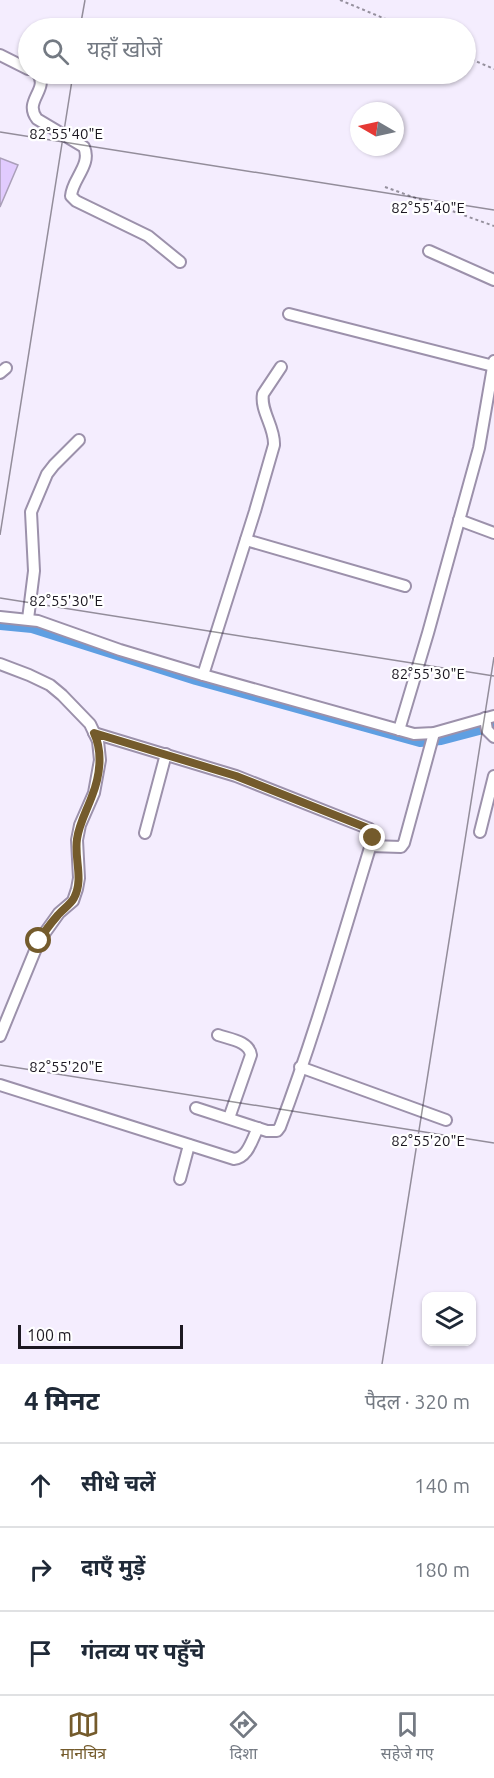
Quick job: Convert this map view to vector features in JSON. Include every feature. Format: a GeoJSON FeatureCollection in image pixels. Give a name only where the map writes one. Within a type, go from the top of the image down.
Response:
{"type":"FeatureCollection","features":[{"type":"Feature","properties":{"kind":"street"},"geometry":{"type":"LineString","coordinates":[[0,55],[18,64]]}},
{"type":"Feature","properties":{"kind":"street"},"geometry":{"type":"LineString","coordinates":[[41,84],[32,106],[32,113],[37,119],[84,147],[87,153],[87,160],[71,190],[71,196],[85,206],[148,236],[180,262]]}},
{"type":"Feature","properties":{"kind":"street"},"geometry":{"type":"LineString","coordinates":[[429,252],[494,280]]}},
{"type":"Feature","properties":{"kind":"street"},"geometry":{"type":"LineString","coordinates":[[289,314],[493,364],[479,448],[399,730]]}},
{"type":"Feature","properties":{"kind":"street"},"geometry":{"type":"LineString","coordinates":[[202,675],[274,445],[262,398],[281,367]]}},
{"type":"Feature","properties":{"kind":"street"},"geometry":{"type":"LineString","coordinates":[[28,620],[34,571],[31,512],[47,474],[79,440]]}},
{"type":"Feature","properties":{"kind":"street"},"geometry":{"type":"LineString","coordinates":[[459,520],[494,533]]}},
{"type":"Feature","properties":{"kind":"street"},"geometry":{"type":"LineString","coordinates":[[246,540],[405,586]]}},
{"type":"Feature","properties":{"kind":"street"},"geometry":{"type":"LineString","coordinates":[[0,617],[38,621],[120,650],[202,675],[414,734],[433,738],[489,725]]}},
{"type":"Feature","properties":{"kind":"street"},"geometry":{"type":"LineString","coordinates":[[0,664],[50,685],[62,695],[90,724],[98,741],[100,760],[94,793],[80,825],[77,840],[79,878],[77,890],[73,901],[59,913],[39,941],[0,1036]]}},
{"type":"Feature","properties":{"kind":"street"},"geometry":{"type":"LineString","coordinates":[[94,733],[236,776],[370,829],[373,838],[326,992],[280,1127],[273,1132],[196,1108]]}},
{"type":"Feature","properties":{"kind":"street"},"geometry":{"type":"LineString","coordinates":[[370,846],[397,848],[404,843],[433,738]]}},
{"type":"Feature","properties":{"kind":"street"},"geometry":{"type":"LineString","coordinates":[[145,833],[165,754]]}},
{"type":"Feature","properties":{"kind":"street"},"geometry":{"type":"LineString","coordinates":[[480,832],[494,776]]}},
{"type":"Feature","properties":{"kind":"street"},"geometry":{"type":"LineString","coordinates":[[218,1035],[246,1045],[250,1050],[229,1118]]}},
{"type":"Feature","properties":{"kind":"street"},"geometry":{"type":"LineString","coordinates":[[300,1067],[446,1120]]}},
{"type":"Feature","properties":{"kind":"street"},"geometry":{"type":"LineString","coordinates":[[0,1085],[234,1159],[240,1159],[245,1154],[258,1128]]}},
{"type":"Feature","properties":{"kind":"street"},"geometry":{"type":"LineString","coordinates":[[180,1179],[189,1145]]}},
{"type":"Feature","properties":{"kind":"path"},"geometry":{"type":"LineString","coordinates":[[340,0],[383,18]]}},
{"type":"Feature","properties":{"kind":"path"},"geometry":{"type":"LineString","coordinates":[[476,62],[494,69]]}},
{"type":"Feature","properties":{"kind":"path"},"geometry":{"type":"LineString","coordinates":[[385,187],[494,226]]}},
{"type":"Feature","properties":{"kind":"building"},"geometry":{"type":"Polygon","coordinates":[[[0,158],[18,165],[0,207],[0,158]]]}},
{"type":"Feature","properties":{"kind":"waterway"},"geometry":{"type":"LineString","coordinates":[[0,624],[32,627],[196,679],[420,741],[441,739],[494,725]]}},
{"type":"Feature","properties":{"kind":"route"},"geometry":{"type":"LineString","coordinates":[[39,941],[59,913],[73,901],[77,890],[79,878],[77,840],[80,825],[94,793],[100,760],[98,741],[94,733],[236,776],[370,829],[373,838]]}}]}
